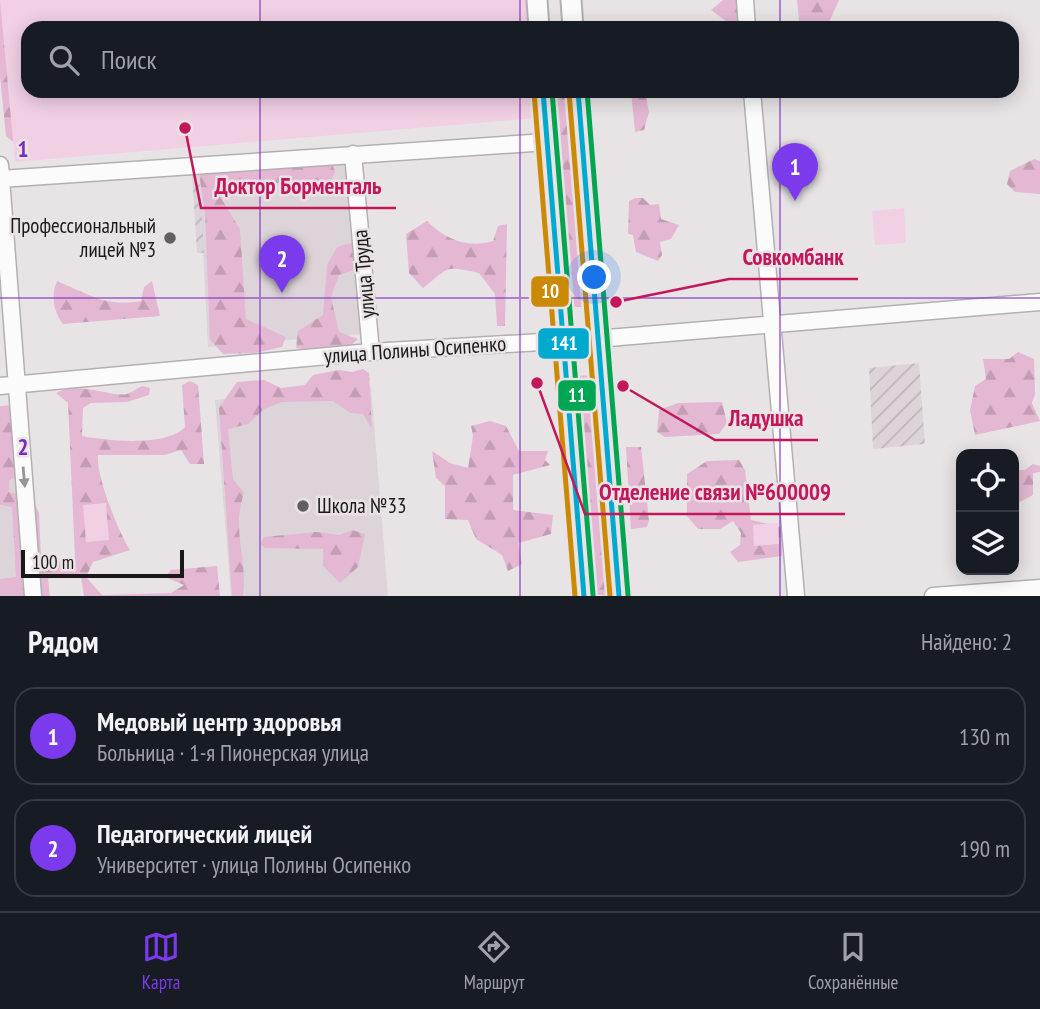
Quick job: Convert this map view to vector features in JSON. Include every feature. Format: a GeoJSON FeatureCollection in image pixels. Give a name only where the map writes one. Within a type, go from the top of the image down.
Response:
{"type":"FeatureCollection","features":[{"type":"Feature","properties":{"kind":"main road"},"geometry":{"type":"LineString","coordinates":[[537,0],[538,21]]}},
{"type":"Feature","properties":{"kind":"main road"},"geometry":{"type":"LineString","coordinates":[[571,0],[572,21]]}},
{"type":"Feature","properties":{"kind":"main road"},"geometry":{"type":"LineString","coordinates":[[544,98],[584,596]]}},
{"type":"Feature","properties":{"kind":"main road"},"geometry":{"type":"LineString","coordinates":[[579,98],[618,596]]}},
{"type":"Feature","properties":{"kind":"street"},"geometry":{"type":"LineString","coordinates":[[745,0],[746,21]]}},
{"type":"Feature","properties":{"kind":"street"},"geometry":{"type":"LineString","coordinates":[[753,98],[796,596]]}},
{"type":"Feature","properties":{"kind":"street"},"geometry":{"type":"LineString","coordinates":[[33,596],[8,385],[0,174],[547,142]]}},
{"type":"Feature","properties":{"kind":"street","name":"улица Труда"},"geometry":{"type":"LineString","coordinates":[[353,154],[371,352]]}},
{"type":"Feature","properties":{"kind":"street","name":"улица Полины Осипенко"},"geometry":{"type":"LineString","coordinates":[[8,385],[371,352],[598,338],[1040,302]]}},
{"type":"Feature","properties":{"kind":"street"},"geometry":{"type":"LineString","coordinates":[[933,596],[1040,588]]}},
{"type":"Feature","properties":{"kind":"shaded area"},"geometry":{"type":"Polygon","coordinates":[[[0,0],[530,0],[532,21],[21,21],[21,98],[536,98],[537,118],[15,162],[0,0]]]}},
{"type":"Feature","properties":{"kind":"shaded area"},"geometry":{"type":"Polygon","coordinates":[[[347,160],[361,334],[208,347],[199,173],[347,160]]]}},
{"type":"Feature","properties":{"kind":"shaded area"},"geometry":{"type":"Polygon","coordinates":[[[192,173],[199,173],[204,253],[197,253],[192,173]]]}},
{"type":"Feature","properties":{"kind":"shaded area"},"geometry":{"type":"Polygon","coordinates":[[[904,208],[906,243],[875,245],[872,211],[904,208]]]}},
{"type":"Feature","properties":{"kind":"shaded area"},"geometry":{"type":"Polygon","coordinates":[[[919,363],[925,444],[873,449],[869,368],[919,363]]]}},
{"type":"Feature","properties":{"kind":"shaded area","name":"Школа №33"},"geometry":{"type":"Polygon","coordinates":[[[371,387],[388,596],[231,596],[215,400],[371,387]]]}},
{"type":"Feature","properties":{"kind":"shaded area"},"geometry":{"type":"Polygon","coordinates":[[[10,406],[25,596],[0,596],[0,408],[10,406]]]}},
{"type":"Feature","properties":{"kind":"shaded area"},"geometry":{"type":"Polygon","coordinates":[[[106,503],[109,540],[86,542],[83,505],[106,503]]]}},
{"type":"Feature","properties":{"kind":"shaded area"},"geometry":{"type":"Polygon","coordinates":[[[778,523],[779,544],[754,546],[753,525],[778,523]]]}},
{"type":"Feature","properties":{"kind":"green space"},"geometry":{"type":"Polygon","coordinates":[[[0,0],[21,21],[21,81],[13,142],[6,136],[0,77],[0,0]]]}},
{"type":"Feature","properties":{"kind":"green space"},"geometry":{"type":"Polygon","coordinates":[[[723,0],[739,0],[740,21],[726,21],[711,10],[723,0]]]}},
{"type":"Feature","properties":{"kind":"green space"},"geometry":{"type":"Polygon","coordinates":[[[797,0],[839,0],[829,21],[799,20],[797,0]]]}},
{"type":"Feature","properties":{"kind":"green space"},"geometry":{"type":"Polygon","coordinates":[[[553,98],[574,98],[590,296],[583,307],[574,307],[568,300],[553,98]]]}},
{"type":"Feature","properties":{"kind":"green space"},"geometry":{"type":"Polygon","coordinates":[[[632,98],[646,98],[649,112],[644,130],[635,132],[632,98]]]}},
{"type":"Feature","properties":{"kind":"green space"},"geometry":{"type":"Polygon","coordinates":[[[1034,159],[1040,161],[1040,194],[1015,192],[1007,184],[1010,171],[1034,159]]]}},
{"type":"Feature","properties":{"kind":"green space"},"geometry":{"type":"Polygon","coordinates":[[[331,162],[335,171],[329,185],[297,181],[227,189],[219,195],[240,229],[246,319],[286,337],[282,347],[255,353],[223,354],[210,340],[205,213],[199,174],[331,162]]]}},
{"type":"Feature","properties":{"kind":"green space"},"geometry":{"type":"Polygon","coordinates":[[[643,198],[650,205],[659,204],[661,219],[679,225],[671,239],[660,242],[662,255],[658,261],[636,252],[633,235],[628,234],[629,201],[643,198]]]}},
{"type":"Feature","properties":{"kind":"green space"},"geometry":{"type":"Polygon","coordinates":[[[427,221],[441,233],[457,241],[475,244],[493,241],[498,226],[507,224],[505,326],[497,326],[495,294],[479,273],[448,270],[423,288],[409,273],[406,234],[427,221]]]}},
{"type":"Feature","properties":{"kind":"green space"},"geometry":{"type":"Polygon","coordinates":[[[359,241],[363,267],[339,275],[331,297],[339,332],[358,339],[341,354],[296,348],[298,331],[323,315],[327,265],[337,247],[359,241]]]}},
{"type":"Feature","properties":{"kind":"green space"},"geometry":{"type":"Polygon","coordinates":[[[57,281],[107,301],[128,302],[141,301],[144,287],[152,281],[160,316],[63,324],[54,303],[57,281]]]}},
{"type":"Feature","properties":{"kind":"green space"},"geometry":{"type":"Polygon","coordinates":[[[1018,352],[1034,359],[1035,394],[1032,403],[1040,421],[975,435],[970,410],[975,386],[986,379],[983,359],[1009,359],[1018,352]]]}},
{"type":"Feature","properties":{"kind":"green space"},"geometry":{"type":"Polygon","coordinates":[[[363,369],[369,373],[372,429],[363,414],[350,413],[333,401],[282,402],[264,409],[248,424],[228,429],[233,479],[244,493],[239,520],[243,596],[232,596],[219,408],[237,382],[264,380],[281,388],[305,385],[313,375],[363,369]]]}},
{"type":"Feature","properties":{"kind":"green space"},"geometry":{"type":"Polygon","coordinates":[[[596,375],[612,594],[609,596],[593,594],[574,376],[596,375]]]}},
{"type":"Feature","properties":{"kind":"green space"},"geometry":{"type":"Polygon","coordinates":[[[190,381],[198,385],[204,464],[190,464],[181,450],[165,455],[98,455],[100,476],[109,503],[130,550],[93,562],[86,577],[102,595],[171,593],[184,585],[165,577],[171,570],[217,566],[220,596],[84,596],[81,577],[57,574],[48,579],[50,596],[40,596],[34,502],[39,513],[41,557],[57,562],[75,558],[68,403],[56,393],[74,388],[121,395],[142,386],[150,388],[149,395],[127,402],[91,403],[83,408],[82,436],[121,441],[151,440],[165,438],[185,427],[182,385],[190,381]]]}},
{"type":"Feature","properties":{"kind":"green space"},"geometry":{"type":"Polygon","coordinates":[[[722,402],[727,423],[719,434],[665,437],[657,432],[659,410],[678,403],[722,402]]]}},
{"type":"Feature","properties":{"kind":"green space"},"geometry":{"type":"Polygon","coordinates":[[[12,405],[18,477],[9,480],[9,492],[18,494],[27,596],[0,596],[0,579],[16,577],[12,507],[0,505],[0,406],[12,405]]]}},
{"type":"Feature","properties":{"kind":"green space"},"geometry":{"type":"Polygon","coordinates":[[[490,421],[506,426],[519,451],[548,451],[545,460],[550,465],[513,475],[513,510],[553,515],[551,534],[518,543],[522,564],[508,571],[502,555],[476,539],[468,520],[445,519],[445,486],[436,478],[432,451],[450,463],[468,468],[473,436],[471,426],[490,421]]]}},
{"type":"Feature","properties":{"kind":"green space"},"geometry":{"type":"Polygon","coordinates":[[[626,447],[641,447],[649,520],[647,527],[631,529],[626,447]]]}},
{"type":"Feature","properties":{"kind":"green space"},"geometry":{"type":"Polygon","coordinates":[[[739,460],[745,470],[751,520],[782,527],[782,556],[738,562],[730,552],[740,545],[741,533],[733,521],[720,529],[698,529],[687,516],[687,474],[707,461],[739,460]]]}},
{"type":"Feature","properties":{"kind":"green space"},"geometry":{"type":"Polygon","coordinates":[[[1033,464],[1040,466],[1040,472],[1033,473],[1033,495],[1019,502],[1019,470],[1025,470],[1033,464]]]}},
{"type":"Feature","properties":{"kind":"green space"},"geometry":{"type":"Polygon","coordinates":[[[352,530],[365,534],[358,567],[340,583],[323,566],[323,549],[265,548],[260,544],[264,537],[316,532],[339,535],[352,530]]]}},
{"type":"Feature","properties":{"kind":"transit line","name":"10"},"geometry":{"type":"LineString","coordinates":[[534,98],[575,596]]}},
{"type":"Feature","properties":{"kind":"transit line","name":"141"},"geometry":{"type":"LineString","coordinates":[[544,98],[584,596]]}},
{"type":"Feature","properties":{"kind":"transit line","name":"11"},"geometry":{"type":"LineString","coordinates":[[553,98],[593,595]]}},
{"type":"Feature","properties":{"kind":"transit line","name":"10"},"geometry":{"type":"LineString","coordinates":[[569,98],[610,596]]}},
{"type":"Feature","properties":{"kind":"transit line","name":"141"},"geometry":{"type":"LineString","coordinates":[[579,98],[619,596]]}},
{"type":"Feature","properties":{"kind":"transit line","name":"11"},"geometry":{"type":"LineString","coordinates":[[588,98],[628,595]]}},
{"type":"Feature","properties":{"kind":"place","name":"Доктор Борменталь"},"geometry":{"type":"Point","coordinates":[185,128]}},
{"type":"Feature","properties":{"kind":"place","name":"Медовый центр здоровья"},"geometry":{"type":"Point","coordinates":[795,201]}},
{"type":"Feature","properties":{"kind":"place","name":"Профессиональный лицей №3"},"geometry":{"type":"Point","coordinates":[170,238]}},
{"type":"Feature","properties":{"kind":"place","name":"Педагогический лицей"},"geometry":{"type":"Point","coordinates":[282,293]}},
{"type":"Feature","properties":{"kind":"place","name":"Совкомбанк"},"geometry":{"type":"Point","coordinates":[616,302]}},
{"type":"Feature","properties":{"kind":"place","name":"Отделение связи №600009"},"geometry":{"type":"Point","coordinates":[537,383]}},
{"type":"Feature","properties":{"kind":"place","name":"Ладушка"},"geometry":{"type":"Point","coordinates":[623,386]}},
{"type":"Feature","properties":{"kind":"place","name":"Школа №33"},"geometry":{"type":"Point","coordinates":[303,506]}}]}
